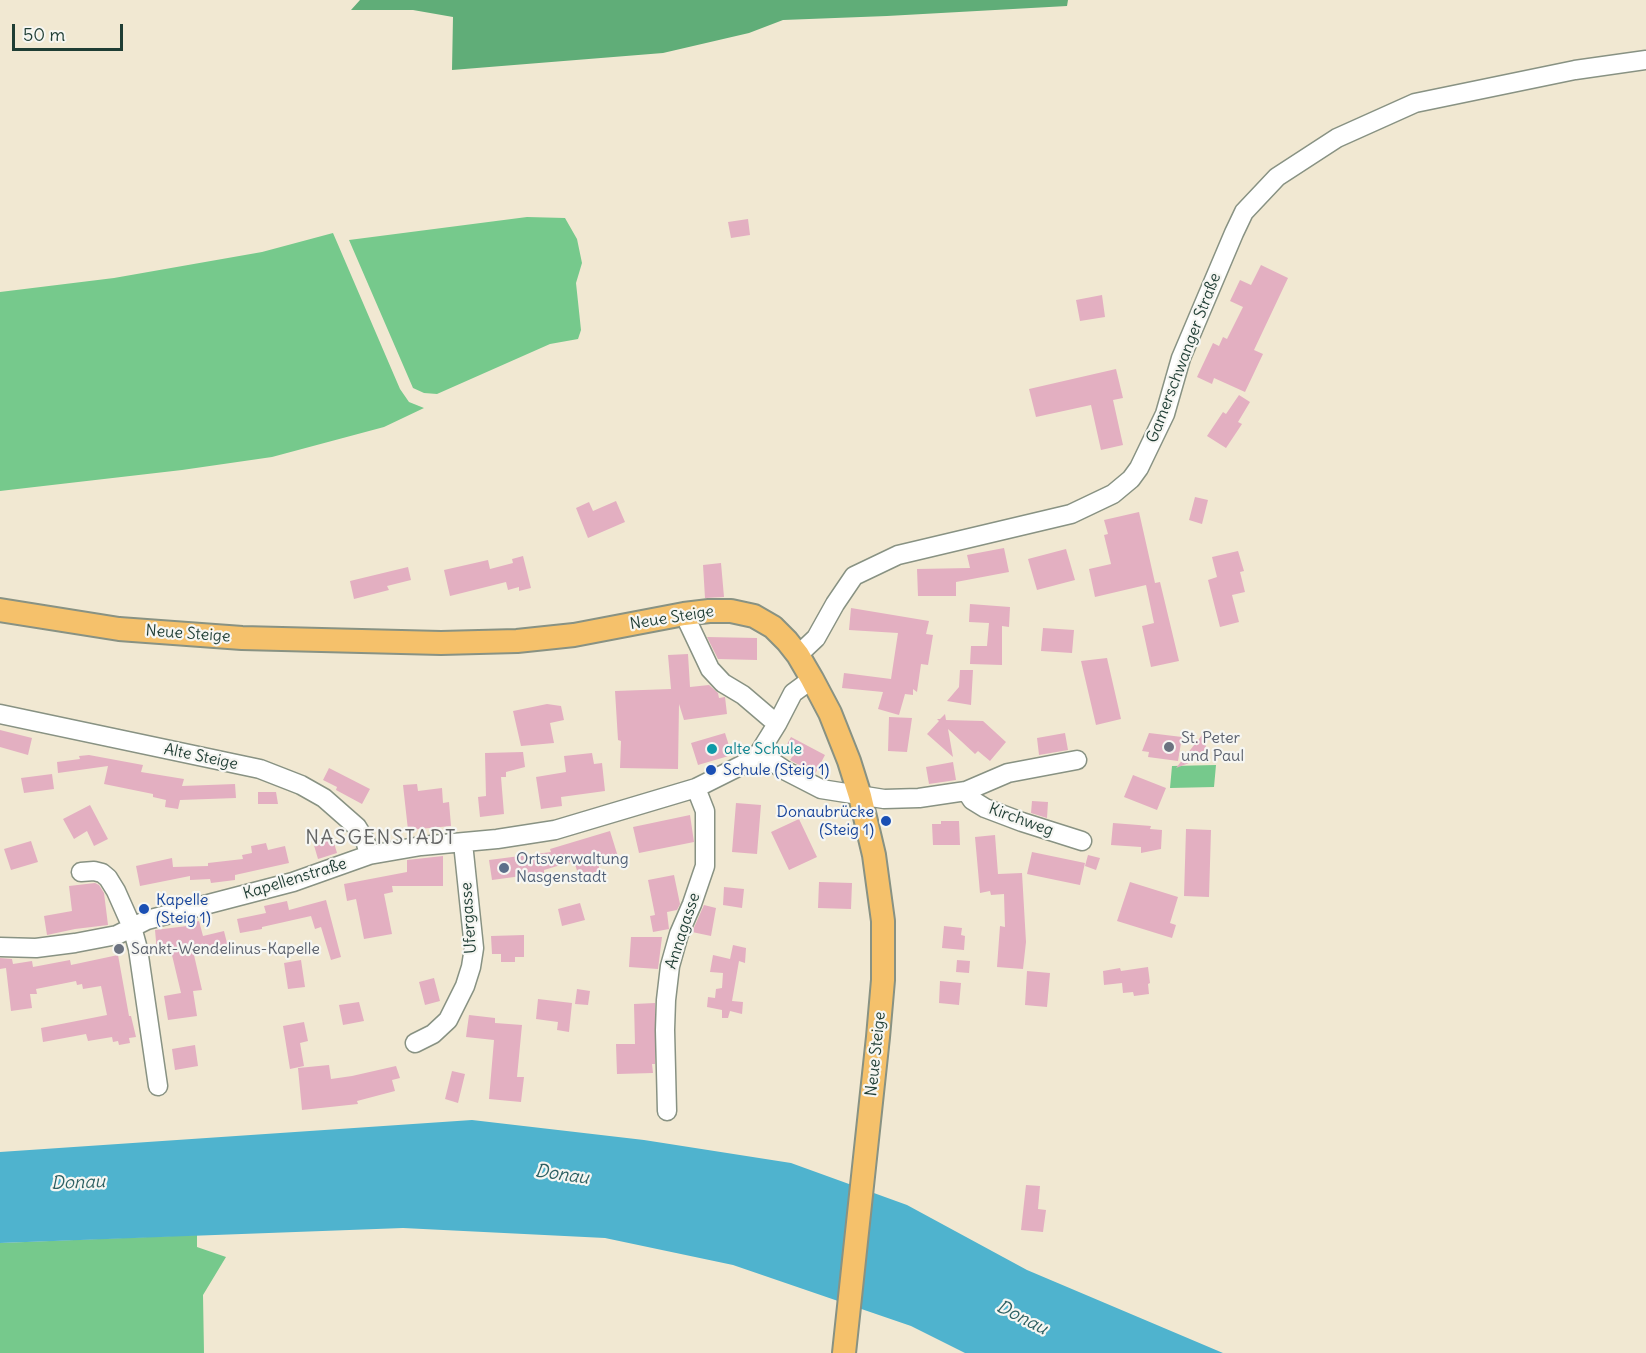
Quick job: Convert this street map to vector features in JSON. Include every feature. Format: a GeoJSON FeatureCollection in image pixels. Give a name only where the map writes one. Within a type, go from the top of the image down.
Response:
{"type":"FeatureCollection","features":[{"type":"Feature","properties":{"kind":"main road","name":"Neue Steige"},"geometry":{"type":"LineString","coordinates":[[0,610],[119,629],[242,638],[441,644],[517,641],[574,635],[709,611],[731,611],[754,616],[773,627],[787,640],[812,679],[830,713],[849,761],[874,855],[883,921],[883,980],[844,1352]]}},
{"type":"Feature","properties":{"kind":"street","name":"Gamerschwanger Straße"},"geometry":{"type":"LineString","coordinates":[[798,655],[816,638],[835,604],[855,576],[898,555],[1071,514],[1113,494],[1131,479],[1139,468],[1166,414],[1181,358],[1244,212],[1277,177],[1337,138],[1415,103],[1575,70],[1646,60]]}},
{"type":"Feature","properties":{"kind":"street"},"geometry":{"type":"LineString","coordinates":[[684,614],[710,669],[723,683],[743,695],[777,724]]}},
{"type":"Feature","properties":{"kind":"street","name":"Kapellenstraße"},"geometry":{"type":"LineString","coordinates":[[0,947],[36,948],[117,934],[147,920],[292,882],[369,855],[421,846],[497,839],[555,830],[696,788],[742,765],[759,753],[794,693],[812,679]]}},
{"type":"Feature","properties":{"kind":"street","name":"Alte Steige"},"geometry":{"type":"LineString","coordinates":[[0,714],[260,770],[301,785],[324,798],[357,827],[365,840],[369,855]]}},
{"type":"Feature","properties":{"kind":"street"},"geometry":{"type":"LineString","coordinates":[[759,753],[786,771],[821,789],[860,796]]}},
{"type":"Feature","properties":{"kind":"street","name":"Kirchweg"},"geometry":{"type":"LineString","coordinates":[[860,796],[884,799],[919,798],[966,791],[1008,773],[1077,760]]}},
{"type":"Feature","properties":{"kind":"street","name":"Annagasse"},"geometry":{"type":"LineString","coordinates":[[667,1111],[666,1000],[670,966],[679,934],[705,866],[705,811],[696,788]]}},
{"type":"Feature","properties":{"kind":"street","name":"Kirchweg"},"geometry":{"type":"LineString","coordinates":[[966,791],[972,800],[985,808],[1082,841]]}},
{"type":"Feature","properties":{"kind":"street","name":"Ufergasse"},"geometry":{"type":"LineString","coordinates":[[415,1043],[433,1034],[448,1020],[465,986],[471,967],[474,948],[463,843]]}},
{"type":"Feature","properties":{"kind":"street"},"geometry":{"type":"LineString","coordinates":[[81,872],[94,871],[108,878],[132,927],[138,949],[158,1086]]}},
{"type":"Feature","properties":{"kind":"green space"},"geometry":{"type":"Polygon","coordinates":[[[360,0],[1068,0],[1067,6],[783,20],[749,33],[663,53],[452,70],[453,17],[413,10],[351,10],[360,0]]]}},
{"type":"Feature","properties":{"kind":"green space"},"geometry":{"type":"Polygon","coordinates":[[[527,217],[565,218],[577,239],[582,263],[576,283],[581,330],[578,339],[550,344],[437,394],[424,393],[413,388],[349,240],[527,217]]]}},
{"type":"Feature","properties":{"kind":"green space"},"geometry":{"type":"Polygon","coordinates":[[[333,233],[400,389],[409,402],[424,408],[384,427],[272,457],[0,491],[0,292],[114,278],[262,252],[333,233]]]}},
{"type":"Feature","properties":{"kind":"green space"},"geometry":{"type":"Polygon","coordinates":[[[1216,765],[1214,787],[1170,788],[1172,766],[1216,765]]]}},
{"type":"Feature","properties":{"kind":"green space"},"geometry":{"type":"Polygon","coordinates":[[[197,1235],[197,1247],[226,1257],[203,1295],[204,1353],[0,1353],[0,1243],[197,1235]]]}},
{"type":"Feature","properties":{"kind":"water","name":"Donau"},"geometry":{"type":"Polygon","coordinates":[[[472,1120],[644,1140],[791,1163],[907,1205],[1027,1270],[1223,1353],[965,1353],[911,1326],[733,1265],[605,1238],[403,1228],[0,1243],[0,1152],[472,1120]]]}},
{"type":"Feature","properties":{"kind":"building"},"geometry":{"type":"Polygon","coordinates":[[[748,219],[750,235],[731,238],[728,222],[748,219]]]}},
{"type":"Feature","properties":{"kind":"building"},"geometry":{"type":"Polygon","coordinates":[[[1261,265],[1288,278],[1254,350],[1263,354],[1245,392],[1214,378],[1212,384],[1197,377],[1213,343],[1219,346],[1223,337],[1227,339],[1243,307],[1230,301],[1240,280],[1251,285],[1261,265]]]}},
{"type":"Feature","properties":{"kind":"building"},"geometry":{"type":"Polygon","coordinates":[[[1102,295],[1105,317],[1080,321],[1076,300],[1102,295]]]}},
{"type":"Feature","properties":{"kind":"building"},"geometry":{"type":"Polygon","coordinates":[[[1116,369],[1123,398],[1113,400],[1123,445],[1101,450],[1091,405],[1036,417],[1029,389],[1116,369]]]}},
{"type":"Feature","properties":{"kind":"building"},"geometry":{"type":"Polygon","coordinates":[[[1239,395],[1250,402],[1238,422],[1242,424],[1226,448],[1207,436],[1223,412],[1226,414],[1239,395]]]}},
{"type":"Feature","properties":{"kind":"building"},"geometry":{"type":"Polygon","coordinates":[[[1195,497],[1208,500],[1202,524],[1189,520],[1195,497]]]}},
{"type":"Feature","properties":{"kind":"building"},"geometry":{"type":"Polygon","coordinates":[[[616,501],[625,522],[588,538],[576,508],[589,502],[593,511],[616,501]]]}},
{"type":"Feature","properties":{"kind":"building"},"geometry":{"type":"Polygon","coordinates":[[[1139,512],[1155,583],[1160,582],[1179,661],[1151,667],[1142,626],[1154,623],[1146,585],[1095,597],[1089,569],[1111,564],[1104,535],[1108,534],[1104,520],[1139,512]]]}},
{"type":"Feature","properties":{"kind":"building"},"geometry":{"type":"Polygon","coordinates":[[[1004,548],[1009,572],[956,582],[956,596],[918,596],[917,569],[970,568],[967,555],[1004,548]]]}},
{"type":"Feature","properties":{"kind":"building"},"geometry":{"type":"Polygon","coordinates":[[[1066,549],[1075,580],[1037,590],[1028,559],[1066,549]]]}},
{"type":"Feature","properties":{"kind":"building"},"geometry":{"type":"Polygon","coordinates":[[[1238,551],[1244,571],[1240,572],[1245,592],[1232,595],[1239,622],[1220,627],[1208,580],[1217,577],[1212,557],[1238,551]]]}},
{"type":"Feature","properties":{"kind":"building"},"geometry":{"type":"Polygon","coordinates":[[[523,556],[531,588],[519,591],[519,587],[508,590],[506,582],[450,596],[444,570],[488,560],[490,569],[513,563],[512,559],[523,556]]]}},
{"type":"Feature","properties":{"kind":"building"},"geometry":{"type":"Polygon","coordinates":[[[721,563],[724,597],[705,598],[703,565],[721,563]]]}},
{"type":"Feature","properties":{"kind":"building"},"geometry":{"type":"Polygon","coordinates":[[[408,567],[411,580],[387,586],[389,590],[354,599],[350,581],[408,567]]]}},
{"type":"Feature","properties":{"kind":"building"},"geometry":{"type":"Polygon","coordinates":[[[970,604],[1010,607],[1009,627],[1002,626],[1002,665],[970,664],[971,646],[987,646],[989,623],[969,622],[970,604]]]}},
{"type":"Feature","properties":{"kind":"building"},"geometry":{"type":"Polygon","coordinates":[[[851,608],[929,621],[926,634],[933,635],[928,665],[921,664],[917,692],[913,689],[913,695],[905,694],[899,715],[878,709],[883,692],[842,688],[844,673],[891,679],[898,633],[849,630],[851,608]]]}},
{"type":"Feature","properties":{"kind":"building"},"geometry":{"type":"Polygon","coordinates":[[[1043,628],[1074,630],[1072,653],[1041,651],[1043,628]]]}},
{"type":"Feature","properties":{"kind":"building"},"geometry":{"type":"Polygon","coordinates":[[[707,637],[757,638],[757,660],[718,659],[707,637]]]}},
{"type":"Feature","properties":{"kind":"building"},"geometry":{"type":"Polygon","coordinates":[[[688,654],[690,687],[709,685],[718,693],[719,698],[725,697],[727,714],[684,720],[679,704],[678,769],[620,768],[621,741],[618,740],[615,691],[671,689],[668,655],[688,654]]]}},
{"type":"Feature","properties":{"kind":"building"},"geometry":{"type":"Polygon","coordinates":[[[1107,658],[1121,719],[1096,725],[1081,661],[1107,658]]]}},
{"type":"Feature","properties":{"kind":"building"},"geometry":{"type":"Polygon","coordinates":[[[960,670],[973,670],[971,705],[947,701],[959,687],[960,670]]]}},
{"type":"Feature","properties":{"kind":"building"},"geometry":{"type":"Polygon","coordinates":[[[547,704],[561,706],[564,720],[550,723],[554,743],[521,746],[513,711],[547,704]]]}},
{"type":"Feature","properties":{"kind":"building"},"geometry":{"type":"Polygon","coordinates":[[[945,714],[946,720],[983,721],[1006,742],[990,761],[978,751],[975,754],[948,729],[953,757],[927,734],[939,721],[937,719],[945,714]]]}},
{"type":"Feature","properties":{"kind":"building"},"geometry":{"type":"Polygon","coordinates":[[[889,717],[912,718],[907,752],[888,751],[889,717]]]}},
{"type":"Feature","properties":{"kind":"building"},"geometry":{"type":"Polygon","coordinates":[[[0,730],[32,738],[28,755],[0,747],[0,730]]]}},
{"type":"Feature","properties":{"kind":"building","name":"alte Schule"},"geometry":{"type":"Polygon","coordinates":[[[725,733],[732,755],[698,765],[691,743],[725,733]]]}},
{"type":"Feature","properties":{"kind":"building"},"geometry":{"type":"Polygon","coordinates":[[[1065,733],[1068,750],[1039,755],[1037,738],[1065,733]]]}},
{"type":"Feature","properties":{"kind":"building"},"geometry":{"type":"Polygon","coordinates":[[[1149,733],[1182,737],[1178,761],[1148,757],[1149,752],[1142,751],[1149,733]]]}},
{"type":"Feature","properties":{"kind":"building"},"geometry":{"type":"Polygon","coordinates":[[[1202,735],[1207,750],[1202,758],[1176,768],[1202,735]]]}},
{"type":"Feature","properties":{"kind":"building"},"geometry":{"type":"Polygon","coordinates":[[[791,737],[825,755],[815,774],[790,760],[794,754],[785,748],[791,737]]]}},
{"type":"Feature","properties":{"kind":"building"},"geometry":{"type":"Polygon","coordinates":[[[523,752],[525,767],[506,772],[506,777],[501,777],[504,814],[480,817],[478,797],[486,796],[485,753],[523,752]]]}},
{"type":"Feature","properties":{"kind":"building"},"geometry":{"type":"Polygon","coordinates":[[[592,753],[594,764],[602,763],[605,791],[561,797],[562,806],[541,809],[536,777],[566,772],[564,756],[592,753]]]}},
{"type":"Feature","properties":{"kind":"building"},"geometry":{"type":"Polygon","coordinates":[[[89,755],[143,765],[141,772],[184,779],[182,786],[235,784],[236,798],[180,800],[178,809],[165,807],[166,800],[153,797],[153,794],[104,784],[108,766],[58,773],[57,762],[80,759],[79,756],[89,755]]]}},
{"type":"Feature","properties":{"kind":"building"},"geometry":{"type":"Polygon","coordinates":[[[953,762],[956,780],[929,784],[926,767],[953,762]]]}},
{"type":"Feature","properties":{"kind":"building"},"geometry":{"type":"Polygon","coordinates":[[[329,768],[370,789],[362,804],[323,780],[329,768]]]}},
{"type":"Feature","properties":{"kind":"building"},"geometry":{"type":"Polygon","coordinates":[[[52,774],[54,789],[24,793],[21,778],[52,774]]]}},
{"type":"Feature","properties":{"kind":"building"},"geometry":{"type":"Polygon","coordinates":[[[1133,775],[1166,788],[1157,810],[1124,797],[1133,775]]]}},
{"type":"Feature","properties":{"kind":"building"},"geometry":{"type":"Polygon","coordinates":[[[417,784],[418,791],[442,788],[443,803],[449,802],[451,826],[408,830],[403,785],[417,784]]]}},
{"type":"Feature","properties":{"kind":"building"},"geometry":{"type":"Polygon","coordinates":[[[258,792],[276,792],[278,804],[258,804],[258,792]]]}},
{"type":"Feature","properties":{"kind":"building"},"geometry":{"type":"Polygon","coordinates":[[[1032,801],[1048,802],[1047,818],[1031,813],[1032,801]]]}},
{"type":"Feature","properties":{"kind":"building"},"geometry":{"type":"Polygon","coordinates":[[[736,803],[761,805],[757,854],[732,852],[736,803]]]}},
{"type":"Feature","properties":{"kind":"building"},"geometry":{"type":"Polygon","coordinates":[[[90,805],[108,839],[94,846],[87,831],[74,839],[63,819],[90,805]]]}},
{"type":"Feature","properties":{"kind":"building"},"geometry":{"type":"Polygon","coordinates":[[[690,815],[694,842],[639,853],[633,827],[690,815]]]}},
{"type":"Feature","properties":{"kind":"building"},"geometry":{"type":"Polygon","coordinates":[[[799,819],[817,857],[789,870],[771,832],[799,819]]]}},
{"type":"Feature","properties":{"kind":"building"},"geometry":{"type":"Polygon","coordinates":[[[941,821],[959,821],[960,845],[933,845],[932,824],[941,824],[941,821]]]}},
{"type":"Feature","properties":{"kind":"building"},"geometry":{"type":"Polygon","coordinates":[[[1113,823],[1151,826],[1150,829],[1162,830],[1161,849],[1141,853],[1141,847],[1111,845],[1113,823]]]}},
{"type":"Feature","properties":{"kind":"building"},"geometry":{"type":"Polygon","coordinates":[[[1186,829],[1211,830],[1209,897],[1184,896],[1186,829]]]}},
{"type":"Feature","properties":{"kind":"building"},"geometry":{"type":"Polygon","coordinates":[[[610,831],[619,860],[599,866],[599,871],[579,877],[574,861],[544,870],[544,873],[492,880],[489,860],[551,852],[550,849],[610,831]]]}},
{"type":"Feature","properties":{"kind":"building"},"geometry":{"type":"Polygon","coordinates":[[[995,835],[998,874],[1022,873],[1026,942],[1023,969],[997,967],[1000,926],[1005,927],[1004,894],[991,895],[990,891],[980,893],[975,837],[995,835]]]}},
{"type":"Feature","properties":{"kind":"building"},"geometry":{"type":"Polygon","coordinates":[[[332,836],[337,853],[318,859],[313,842],[332,836]]]}},
{"type":"Feature","properties":{"kind":"building"},"geometry":{"type":"Polygon","coordinates":[[[31,841],[38,862],[11,870],[4,849],[31,841]]]}},
{"type":"Feature","properties":{"kind":"building"},"geometry":{"type":"Polygon","coordinates":[[[266,843],[268,850],[285,846],[289,863],[235,875],[235,880],[211,883],[210,879],[190,880],[190,876],[140,886],[136,866],[172,858],[173,867],[208,866],[208,863],[243,859],[242,855],[252,853],[251,846],[266,843]]]}},
{"type":"Feature","properties":{"kind":"building"},"geometry":{"type":"Polygon","coordinates":[[[1032,852],[1085,863],[1080,885],[1027,874],[1032,852]]]}},
{"type":"Feature","properties":{"kind":"building"},"geometry":{"type":"Polygon","coordinates":[[[1088,855],[1100,858],[1096,870],[1085,866],[1088,855]]]}},
{"type":"Feature","properties":{"kind":"building"},"geometry":{"type":"Polygon","coordinates":[[[443,856],[443,886],[392,886],[393,892],[384,894],[392,934],[364,939],[356,899],[347,901],[344,884],[407,872],[407,860],[443,856]]]}},
{"type":"Feature","properties":{"kind":"building"},"geometry":{"type":"Polygon","coordinates":[[[674,875],[680,904],[677,910],[667,912],[669,929],[653,932],[650,916],[655,915],[648,880],[674,875]]]}},
{"type":"Feature","properties":{"kind":"building"},"geometry":{"type":"Polygon","coordinates":[[[819,882],[852,883],[851,909],[818,908],[819,882]]]}},
{"type":"Feature","properties":{"kind":"building"},"geometry":{"type":"Polygon","coordinates":[[[1130,882],[1178,897],[1170,923],[1176,925],[1172,938],[1117,921],[1130,882]]]}},
{"type":"Feature","properties":{"kind":"building"},"geometry":{"type":"Polygon","coordinates":[[[95,883],[104,893],[108,925],[47,935],[44,916],[72,911],[69,886],[95,883]]]}},
{"type":"Feature","properties":{"kind":"building"},"geometry":{"type":"Polygon","coordinates":[[[724,887],[744,889],[742,908],[723,905],[724,887]]]}},
{"type":"Feature","properties":{"kind":"building"},"geometry":{"type":"Polygon","coordinates":[[[326,900],[341,957],[331,960],[321,927],[315,929],[311,916],[240,933],[237,919],[266,913],[264,906],[287,901],[289,910],[326,900]]]}},
{"type":"Feature","properties":{"kind":"building"},"geometry":{"type":"Polygon","coordinates":[[[580,903],[585,920],[562,926],[558,909],[580,903]]]}},
{"type":"Feature","properties":{"kind":"building"},"geometry":{"type":"Polygon","coordinates":[[[704,905],[716,908],[711,936],[692,932],[704,905]]]}},
{"type":"Feature","properties":{"kind":"building"},"geometry":{"type":"Polygon","coordinates":[[[199,921],[203,936],[224,931],[228,947],[194,955],[202,990],[193,991],[197,1016],[168,1020],[164,996],[181,993],[171,951],[157,952],[155,930],[187,926],[186,924],[199,921]]]}},
{"type":"Feature","properties":{"kind":"building"},"geometry":{"type":"Polygon","coordinates":[[[944,926],[962,928],[961,935],[965,936],[964,950],[942,948],[944,926]]]}},
{"type":"Feature","properties":{"kind":"building"},"geometry":{"type":"Polygon","coordinates":[[[524,935],[524,957],[515,957],[515,962],[501,962],[501,954],[492,954],[491,936],[524,935]]]}},
{"type":"Feature","properties":{"kind":"building"},"geometry":{"type":"Polygon","coordinates":[[[631,937],[662,937],[658,969],[629,967],[631,937]]]}},
{"type":"Feature","properties":{"kind":"building"},"geometry":{"type":"Polygon","coordinates":[[[733,945],[746,948],[745,963],[739,961],[732,1001],[743,1002],[742,1014],[730,1011],[728,1018],[722,1018],[722,1010],[707,1007],[708,997],[715,998],[716,989],[722,988],[723,973],[710,972],[713,955],[730,959],[733,945]]]}},
{"type":"Feature","properties":{"kind":"building"},"geometry":{"type":"Polygon","coordinates":[[[118,955],[129,1016],[131,1016],[136,1037],[129,1038],[130,1043],[119,1045],[118,1041],[113,1042],[112,1037],[88,1041],[86,1034],[43,1042],[41,1028],[107,1015],[101,986],[83,989],[82,984],[77,985],[76,981],[36,989],[37,994],[30,994],[32,1008],[11,1011],[6,968],[0,969],[0,958],[12,959],[13,964],[32,961],[33,967],[70,960],[71,965],[118,955]]]}},
{"type":"Feature","properties":{"kind":"building"},"geometry":{"type":"Polygon","coordinates":[[[301,960],[305,987],[288,989],[284,963],[301,960]]]}},
{"type":"Feature","properties":{"kind":"building"},"geometry":{"type":"Polygon","coordinates":[[[957,960],[970,961],[969,973],[956,972],[957,960]]]}},
{"type":"Feature","properties":{"kind":"building"},"geometry":{"type":"Polygon","coordinates":[[[1148,967],[1149,994],[1134,996],[1133,992],[1123,993],[1122,983],[1104,985],[1103,971],[1148,967]]]}},
{"type":"Feature","properties":{"kind":"building"},"geometry":{"type":"Polygon","coordinates":[[[1027,971],[1050,973],[1047,1007],[1025,1005],[1027,971]]]}},
{"type":"Feature","properties":{"kind":"building"},"geometry":{"type":"Polygon","coordinates":[[[434,978],[440,1001],[425,1005],[419,982],[434,978]]]}},
{"type":"Feature","properties":{"kind":"building"},"geometry":{"type":"Polygon","coordinates":[[[940,981],[961,983],[959,1005],[939,1003],[940,981]]]}},
{"type":"Feature","properties":{"kind":"building"},"geometry":{"type":"Polygon","coordinates":[[[577,989],[590,991],[588,1005],[575,1004],[577,989]]]}},
{"type":"Feature","properties":{"kind":"building"},"geometry":{"type":"Polygon","coordinates":[[[538,999],[572,1003],[569,1032],[557,1030],[558,1022],[536,1019],[538,999]]]}},
{"type":"Feature","properties":{"kind":"building"},"geometry":{"type":"Polygon","coordinates":[[[359,1002],[364,1021],[343,1025],[339,1005],[359,1002]]]}},
{"type":"Feature","properties":{"kind":"building"},"geometry":{"type":"Polygon","coordinates":[[[655,1003],[653,1073],[617,1074],[616,1044],[635,1044],[634,1004],[655,1003]]]}},
{"type":"Feature","properties":{"kind":"building"},"geometry":{"type":"Polygon","coordinates":[[[469,1015],[495,1018],[495,1023],[522,1025],[517,1077],[524,1077],[521,1102],[489,1099],[494,1040],[466,1037],[469,1015]]]}},
{"type":"Feature","properties":{"kind":"building"},"geometry":{"type":"Polygon","coordinates":[[[304,1022],[308,1041],[300,1043],[304,1066],[290,1069],[283,1026],[304,1022]]]}},
{"type":"Feature","properties":{"kind":"building"},"geometry":{"type":"Polygon","coordinates":[[[195,1045],[198,1066],[175,1070],[172,1049],[195,1045]]]}},
{"type":"Feature","properties":{"kind":"building"},"geometry":{"type":"Polygon","coordinates":[[[329,1065],[331,1079],[396,1066],[400,1078],[392,1080],[395,1091],[357,1101],[358,1104],[302,1110],[298,1068],[329,1065]]]}},
{"type":"Feature","properties":{"kind":"building"},"geometry":{"type":"Polygon","coordinates":[[[452,1071],[465,1074],[458,1103],[445,1099],[452,1071]]]}},
{"type":"Feature","properties":{"kind":"building"},"geometry":{"type":"Polygon","coordinates":[[[1026,1185],[1040,1186],[1038,1209],[1046,1210],[1043,1232],[1021,1230],[1026,1185]]]}},
{"type":"Feature","properties":{"kind":"place","name":"St. Peter und Paul"},"geometry":{"type":"Point","coordinates":[1169,747]}},
{"type":"Feature","properties":{"kind":"place","name":"alte Schule"},"geometry":{"type":"Point","coordinates":[712,749]}},
{"type":"Feature","properties":{"kind":"place","name":"Schule (Steig 1)"},"geometry":{"type":"Point","coordinates":[711,770]}},
{"type":"Feature","properties":{"kind":"place","name":"Donaubrücke (Steig 1)"},"geometry":{"type":"Point","coordinates":[886,821]}},
{"type":"Feature","properties":{"kind":"place","name":"Ortsverwaltung Nasgenstadt"},"geometry":{"type":"Point","coordinates":[504,868]}},
{"type":"Feature","properties":{"kind":"place","name":"Kapelle (Steig 1)"},"geometry":{"type":"Point","coordinates":[144,909]}},
{"type":"Feature","properties":{"kind":"place","name":"Sankt-Wendelinus-Kapelle"},"geometry":{"type":"Point","coordinates":[119,949]}},
{"type":"Feature","properties":{"kind":"district","name":"NASGENSTADT"},"geometry":{"type":"Point","coordinates":[381,838]}}]}
